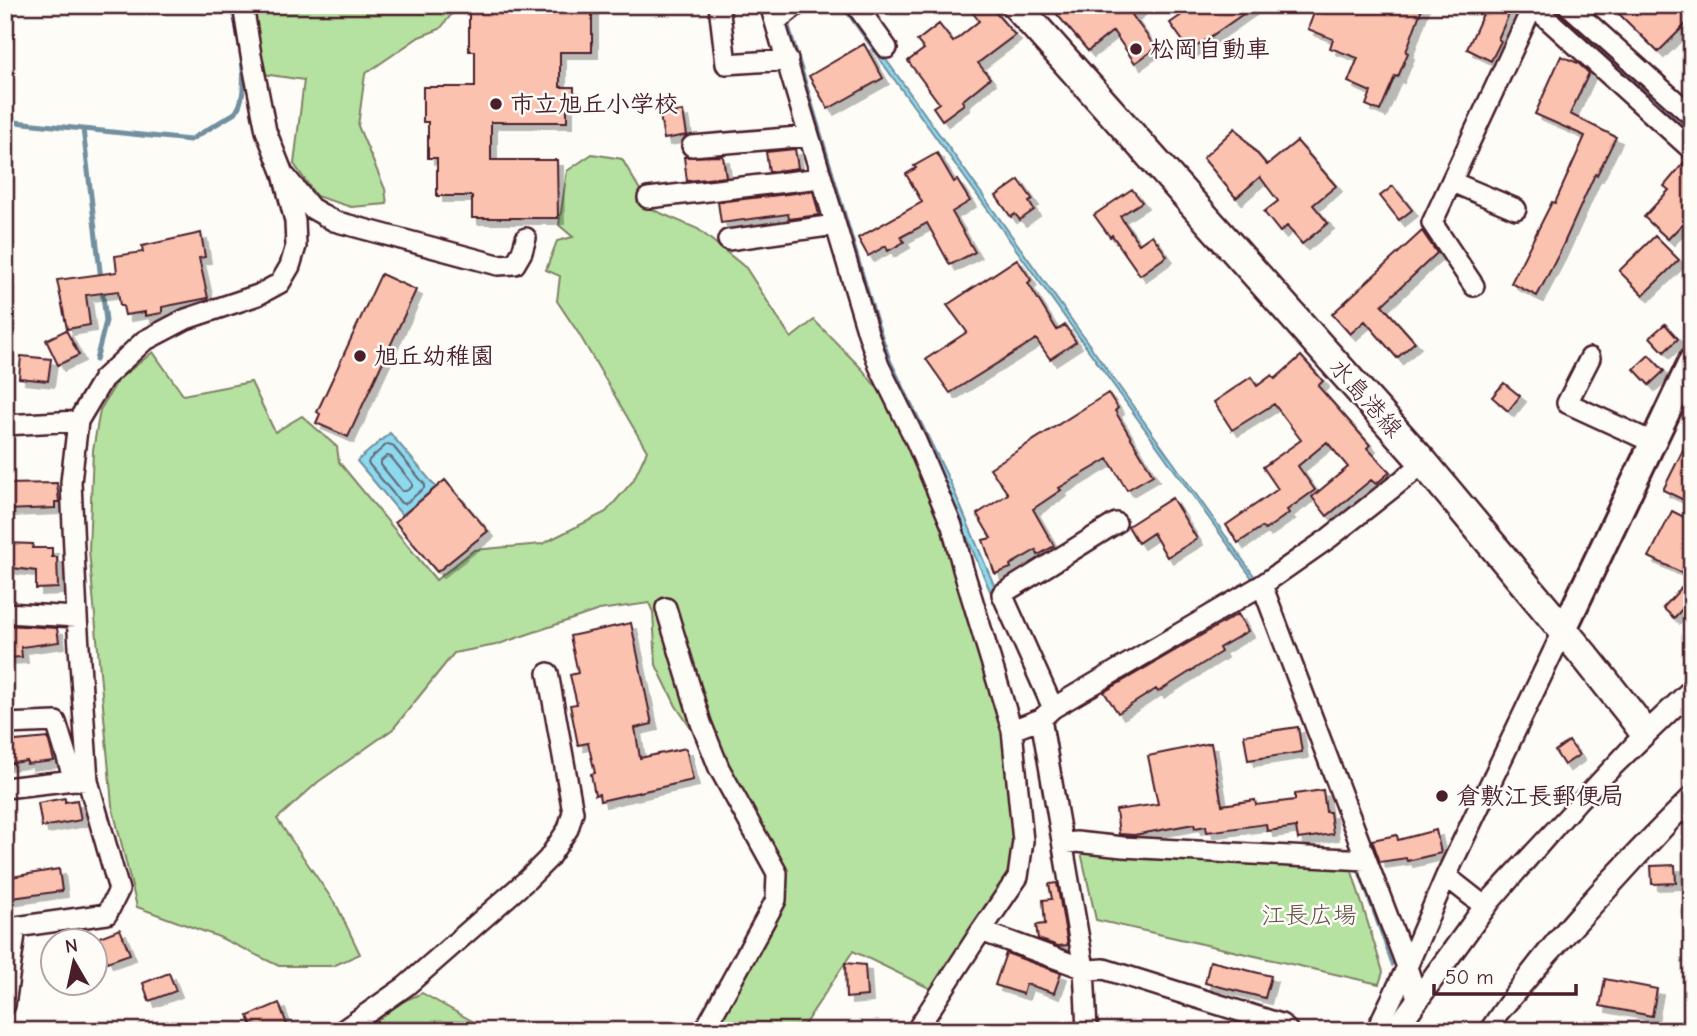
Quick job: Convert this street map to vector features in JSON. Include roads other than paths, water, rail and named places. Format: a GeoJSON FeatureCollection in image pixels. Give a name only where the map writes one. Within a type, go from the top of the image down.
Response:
{"type":"FeatureCollection","features":[{"type":"Feature","properties":{"kind":"main road","name":"水島港線"},"geometry":{"type":"LineString","coordinates":[[1016,5],[1424,463],[1588,660],[1648,737],[1690,804]]}},
{"type":"Feature","properties":{"kind":"main road"},"geometry":{"type":"LineString","coordinates":[[1399,1031],[1488,909],[1648,737],[1692,695]]}},
{"type":"Feature","properties":{"kind":"main road"},"geometry":{"type":"LineString","coordinates":[[1428,1031],[1511,917],[1598,817],[1692,726]]}},
{"type":"Feature","properties":{"kind":"main road"},"geometry":{"type":"LineString","coordinates":[[1458,1031],[1519,945],[1578,875],[1692,760]]}},
{"type":"Feature","properties":{"kind":"main road"},"geometry":{"type":"LineString","coordinates":[[1481,1031],[1494,1011],[1546,950],[1690,804]]}},
{"type":"Feature","properties":{"kind":"street"},"geometry":{"type":"LineString","coordinates":[[81,781],[71,482],[78,421],[103,379],[144,341],[187,319],[258,295],[279,283],[290,266],[296,246],[295,221],[283,174],[266,131],[243,5]]}},
{"type":"Feature","properties":{"kind":"street"},"geometry":{"type":"LineString","coordinates":[[719,5],[726,64],[788,60]]}},
{"type":"Feature","properties":{"kind":"street"},"geometry":{"type":"LineString","coordinates":[[856,5],[887,48]]}},
{"type":"Feature","properties":{"kind":"street"},"geometry":{"type":"LineString","coordinates":[[1568,5],[1692,116]]}},
{"type":"Feature","properties":{"kind":"street"},"geometry":{"type":"LineString","coordinates":[[1474,286],[1432,223],[1533,6],[1692,149]]}},
{"type":"Feature","properties":{"kind":"street"},"geometry":{"type":"LineString","coordinates":[[784,11],[788,60],[879,366],[916,441],[952,526],[1012,730],[1023,841],[1018,877],[916,1031]]}},
{"type":"Feature","properties":{"kind":"street"},"geometry":{"type":"LineString","coordinates":[[692,146],[809,136]]}},
{"type":"Feature","properties":{"kind":"street"},"geometry":{"type":"LineString","coordinates":[[283,174],[311,208],[334,221],[498,265],[515,264],[526,238]]}},
{"type":"Feature","properties":{"kind":"street"},"geometry":{"type":"LineString","coordinates":[[648,198],[821,178]]}},
{"type":"Feature","properties":{"kind":"street"},"geometry":{"type":"LineString","coordinates":[[1452,182],[1516,209]]}},
{"type":"Feature","properties":{"kind":"street"},"geometry":{"type":"LineString","coordinates":[[728,240],[835,225]]}},
{"type":"Feature","properties":{"kind":"street"},"geometry":{"type":"LineString","coordinates":[[1590,358],[1567,403],[1652,442]]}},
{"type":"Feature","properties":{"kind":"street"},"geometry":{"type":"LineString","coordinates":[[1376,1031],[1446,876],[1692,360]]}},
{"type":"Feature","properties":{"kind":"street"},"geometry":{"type":"LineString","coordinates":[[5,425],[78,421]]}},
{"type":"Feature","properties":{"kind":"street"},"geometry":{"type":"LineString","coordinates":[[1012,730],[1046,714],[1260,586],[1329,538],[1424,463]]}},
{"type":"Feature","properties":{"kind":"street"},"geometry":{"type":"LineString","coordinates":[[1087,1031],[1089,969],[1046,714],[1002,593],[1116,523]]}},
{"type":"Feature","properties":{"kind":"street"},"geometry":{"type":"LineString","coordinates":[[1260,586],[1362,859],[1407,967],[1428,1031]]}},
{"type":"Feature","properties":{"kind":"street"},"geometry":{"type":"LineString","coordinates":[[666,608],[697,712],[719,768],[777,873],[776,900],[704,1031]]}},
{"type":"Feature","properties":{"kind":"street"},"geometry":{"type":"LineString","coordinates":[[5,613],[77,617]]}},
{"type":"Feature","properties":{"kind":"street"},"geometry":{"type":"LineString","coordinates":[[342,1031],[406,986],[527,880],[548,859],[568,829],[573,812],[548,673]]}},
{"type":"Feature","properties":{"kind":"street"},"geometry":{"type":"LineString","coordinates":[[1648,737],[1692,681]]}},
{"type":"Feature","properties":{"kind":"street"},"geometry":{"type":"LineString","coordinates":[[5,724],[56,723],[81,781],[120,890],[107,914],[16,927],[10,939],[5,1006]]}},
{"type":"Feature","properties":{"kind":"street"},"geometry":{"type":"LineString","coordinates":[[5,788],[81,781]]}},
{"type":"Feature","properties":{"kind":"street"},"geometry":{"type":"LineString","coordinates":[[1068,843],[1362,859]]}},
{"type":"Feature","properties":{"kind":"street"},"geometry":{"type":"LineString","coordinates":[[1446,876],[1488,909]]}},
{"type":"Feature","properties":{"kind":"street"},"geometry":{"type":"LineString","coordinates":[[981,931],[1089,969],[1104,969],[1281,1024],[1288,1031]]}},
{"type":"Feature","properties":{"kind":"water"},"geometry":{"type":"Polygon","coordinates":[[[841,5],[847,5],[1257,580],[1397,957],[1392,965],[1254,581],[841,5]]]}},
{"type":"Feature","properties":{"kind":"water"},"geometry":{"type":"Polygon","coordinates":[[[1543,5],[1550,5],[1692,134],[1692,140],[1543,5]]]}},
{"type":"Feature","properties":{"kind":"water"},"geometry":{"type":"Polygon","coordinates":[[[788,21],[891,361],[951,484],[1052,717],[1094,972],[1097,1031],[1092,1031],[1041,709],[922,433],[885,363],[782,23],[788,21]]]}},
{"type":"Feature","properties":{"kind":"water"},"geometry":{"type":"Polygon","coordinates":[[[390,433],[436,487],[402,515],[357,461],[390,433]]]}},
{"type":"Feature","properties":{"kind":"waterway"},"geometry":{"type":"LineString","coordinates":[[5,121],[190,140],[235,113],[240,103],[243,91],[242,61],[233,5]]}},
{"type":"Feature","properties":{"kind":"waterway"},"geometry":{"type":"LineString","coordinates":[[83,129],[101,279]]}},
{"type":"Feature","properties":{"kind":"waterway"},"geometry":{"type":"LineString","coordinates":[[96,360],[106,321],[102,288]]}},
{"type":"Feature","properties":{"kind":"waterway"},"geometry":{"type":"LineString","coordinates":[[5,446],[6,442]]}},
{"type":"Feature","properties":{"kind":"place","name":"松岡自動車"},"geometry":{"type":"Point","coordinates":[1136,49]}},
{"type":"Feature","properties":{"kind":"place","name":"市立旭丘小学校"},"geometry":{"type":"Point","coordinates":[496,104]}},
{"type":"Feature","properties":{"kind":"place","name":"旭丘幼稚園"},"geometry":{"type":"Point","coordinates":[360,356]}},
{"type":"Feature","properties":{"kind":"place","name":"倉敷江長郵便局"},"geometry":{"type":"Point","coordinates":[1442,796]}},
{"type":"Feature","properties":{"kind":"park label","name":"江長広場"},"geometry":{"type":"Point","coordinates":[1309,915]}}]}
